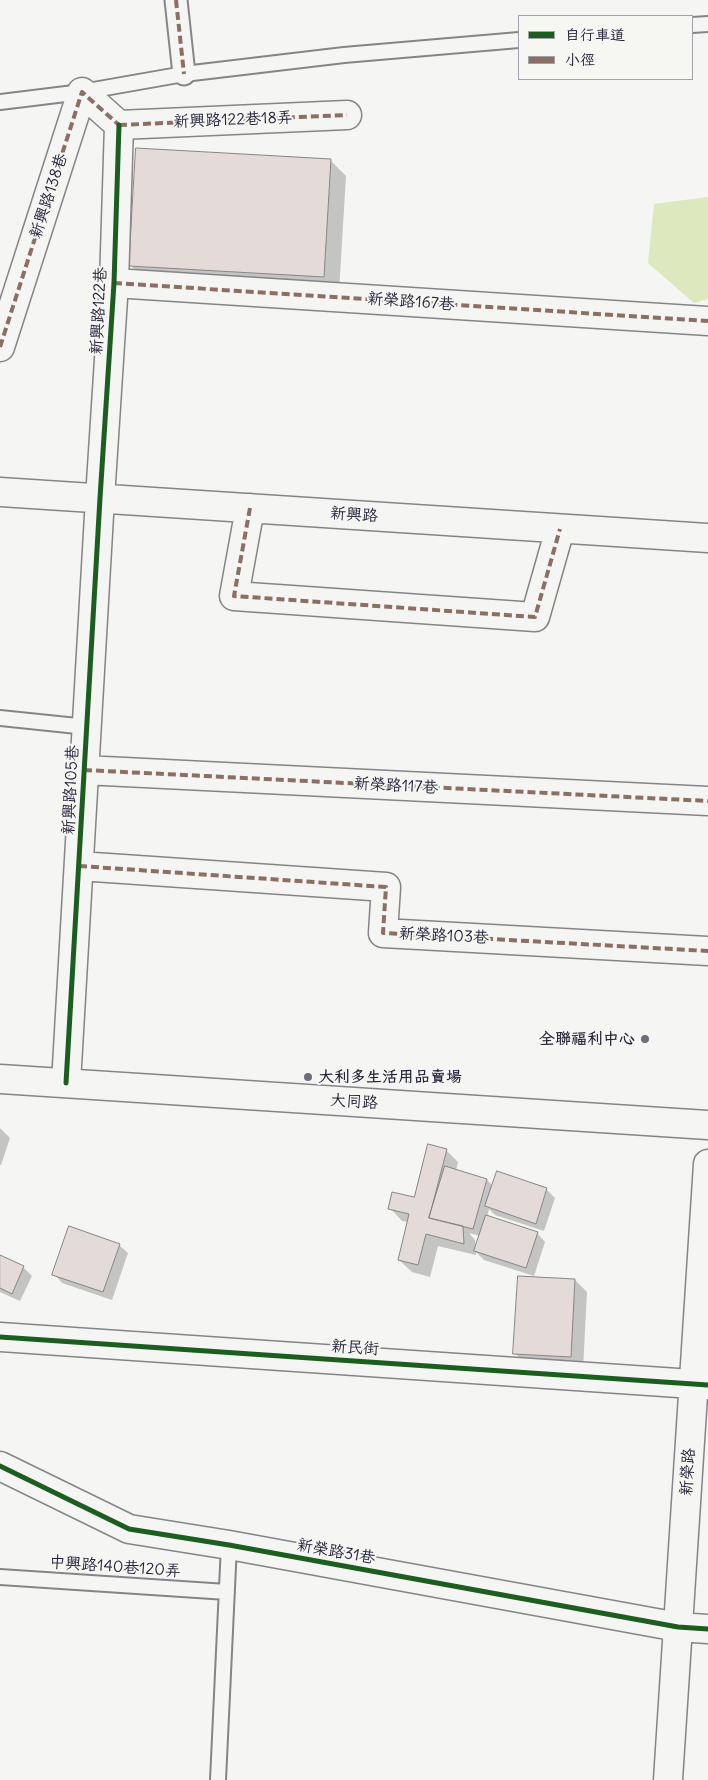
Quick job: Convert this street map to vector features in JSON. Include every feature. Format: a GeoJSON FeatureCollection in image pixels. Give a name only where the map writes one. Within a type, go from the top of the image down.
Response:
{"type":"FeatureCollection","features":[{"type":"Feature","properties":{"kind":"street"},"geometry":{"type":"LineString","coordinates":[[176,0],[184,74]]}},
{"type":"Feature","properties":{"kind":"street"},"geometry":{"type":"LineString","coordinates":[[82,92],[119,125]]}},
{"type":"Feature","properties":{"kind":"street","name":"新興路138巷"},"geometry":{"type":"LineString","coordinates":[[0,347],[82,92]]}},
{"type":"Feature","properties":{"kind":"street","name":"新興路122巷18弄"},"geometry":{"type":"LineString","coordinates":[[119,125],[347,116]]}},
{"type":"Feature","properties":{"kind":"street","name":"新興路122巷"},"geometry":{"type":"LineString","coordinates":[[100,498],[114,283],[119,125]]}},
{"type":"Feature","properties":{"kind":"street","name":"新榮路167巷"},"geometry":{"type":"LineString","coordinates":[[114,283],[708,321]]}},
{"type":"Feature","properties":{"kind":"street","name":"新興路"},"geometry":{"type":"LineString","coordinates":[[0,492],[708,538]]}},
{"type":"Feature","properties":{"kind":"street","name":"新興路105巷"},"geometry":{"type":"LineString","coordinates":[[66,1083],[100,498]]}},
{"type":"Feature","properties":{"kind":"street"},"geometry":{"type":"LineString","coordinates":[[250,508],[234,596],[536,617],[560,529]]}},
{"type":"Feature","properties":{"kind":"street","name":"新榮路117巷"},"geometry":{"type":"LineString","coordinates":[[84,770],[708,801]]}},
{"type":"Feature","properties":{"kind":"street","name":"新榮路103巷"},"geometry":{"type":"LineString","coordinates":[[79,866],[386,887],[383,933],[708,951]]}},
{"type":"Feature","properties":{"kind":"street","name":"大同路"},"geometry":{"type":"LineString","coordinates":[[0,1079],[708,1125]]}},
{"type":"Feature","properties":{"kind":"street","name":"新榮路"},"geometry":{"type":"LineString","coordinates":[[668,1780],[678,1627],[701,1384],[708,1164]]}},
{"type":"Feature","properties":{"kind":"street","name":"新民街"},"geometry":{"type":"LineString","coordinates":[[0,1337],[701,1384]]}},
{"type":"Feature","properties":{"kind":"street","name":"新榮路31巷"},"geometry":{"type":"LineString","coordinates":[[0,1466],[130,1529],[229,1545],[678,1627],[708,1629]]}},
{"type":"Feature","properties":{"kind":"lane"},"geometry":{"type":"LineString","coordinates":[[693,25],[708,24]]}},
{"type":"Feature","properties":{"kind":"lane"},"geometry":{"type":"LineString","coordinates":[[0,102],[82,92],[184,74],[344,55],[518,40]]}},
{"type":"Feature","properties":{"kind":"lane"},"geometry":{"type":"LineString","coordinates":[[0,718],[87,727]]}},
{"type":"Feature","properties":{"kind":"lane"},"geometry":{"type":"LineString","coordinates":[[218,1780],[229,1545]]}},
{"type":"Feature","properties":{"kind":"lane","name":"中興路140巷120弄"},"geometry":{"type":"LineString","coordinates":[[0,1577],[227,1592]]}},
{"type":"Feature","properties":{"kind":"green space"},"geometry":{"type":"Polygon","coordinates":[[[708,197],[708,299],[694,303],[648,263],[654,204],[708,197]]]}},
{"type":"Feature","properties":{"kind":"building"},"geometry":{"type":"Polygon","coordinates":[[[136,148],[331,159],[324,277],[129,266],[136,148]]]}},
{"type":"Feature","properties":{"kind":"building"},"geometry":{"type":"Polygon","coordinates":[[[428,1144],[447,1149],[429,1218],[463,1226],[464,1244],[426,1234],[418,1265],[398,1260],[409,1214],[388,1209],[392,1192],[414,1197],[428,1144]]]}},
{"type":"Feature","properties":{"kind":"building"},"geometry":{"type":"Polygon","coordinates":[[[445,1166],[487,1179],[473,1229],[429,1218],[445,1166]]]}},
{"type":"Feature","properties":{"kind":"building"},"geometry":{"type":"Polygon","coordinates":[[[497,1171],[547,1188],[536,1224],[485,1206],[497,1171]]]}},
{"type":"Feature","properties":{"kind":"building"},"geometry":{"type":"Polygon","coordinates":[[[486,1215],[538,1232],[526,1268],[474,1251],[486,1215]]]}},
{"type":"Feature","properties":{"kind":"building"},"geometry":{"type":"Polygon","coordinates":[[[69,1226],[120,1244],[103,1292],[52,1275],[69,1226]]]}},
{"type":"Feature","properties":{"kind":"building"},"geometry":{"type":"Polygon","coordinates":[[[0,1255],[24,1266],[12,1294],[0,1288],[0,1255]]]}},
{"type":"Feature","properties":{"kind":"building"},"geometry":{"type":"Polygon","coordinates":[[[518,1276],[575,1279],[571,1357],[513,1354],[518,1276]]]}},
{"type":"Feature","properties":{"kind":"marked path"},"geometry":{"type":"LineString","coordinates":[[176,0],[184,74]]}},
{"type":"Feature","properties":{"kind":"marked path"},"geometry":{"type":"LineString","coordinates":[[0,347],[82,92],[119,125]]}},
{"type":"Feature","properties":{"kind":"marked path"},"geometry":{"type":"LineString","coordinates":[[119,125],[347,115]]}},
{"type":"Feature","properties":{"kind":"marked path"},"geometry":{"type":"LineString","coordinates":[[114,283],[708,321]]}},
{"type":"Feature","properties":{"kind":"marked path"},"geometry":{"type":"LineString","coordinates":[[250,508],[234,596],[535,617],[560,529]]}},
{"type":"Feature","properties":{"kind":"marked path"},"geometry":{"type":"LineString","coordinates":[[84,770],[708,801]]}},
{"type":"Feature","properties":{"kind":"marked path"},"geometry":{"type":"LineString","coordinates":[[79,866],[386,887],[383,933],[708,951]]}},
{"type":"Feature","properties":{"kind":"cycle path"},"geometry":{"type":"LineString","coordinates":[[66,1083],[114,283],[119,125]]}},
{"type":"Feature","properties":{"kind":"cycle path"},"geometry":{"type":"LineString","coordinates":[[0,1337],[708,1385]]}},
{"type":"Feature","properties":{"kind":"cycle path"},"geometry":{"type":"LineString","coordinates":[[0,1466],[129,1529],[229,1545],[678,1627],[708,1629]]}},
{"type":"Feature","properties":{"kind":"place","name":"全聯福利中心"},"geometry":{"type":"Point","coordinates":[645,1039]}},
{"type":"Feature","properties":{"kind":"place","name":"大利多生活用品賣場"},"geometry":{"type":"Point","coordinates":[308,1077]}}]}
